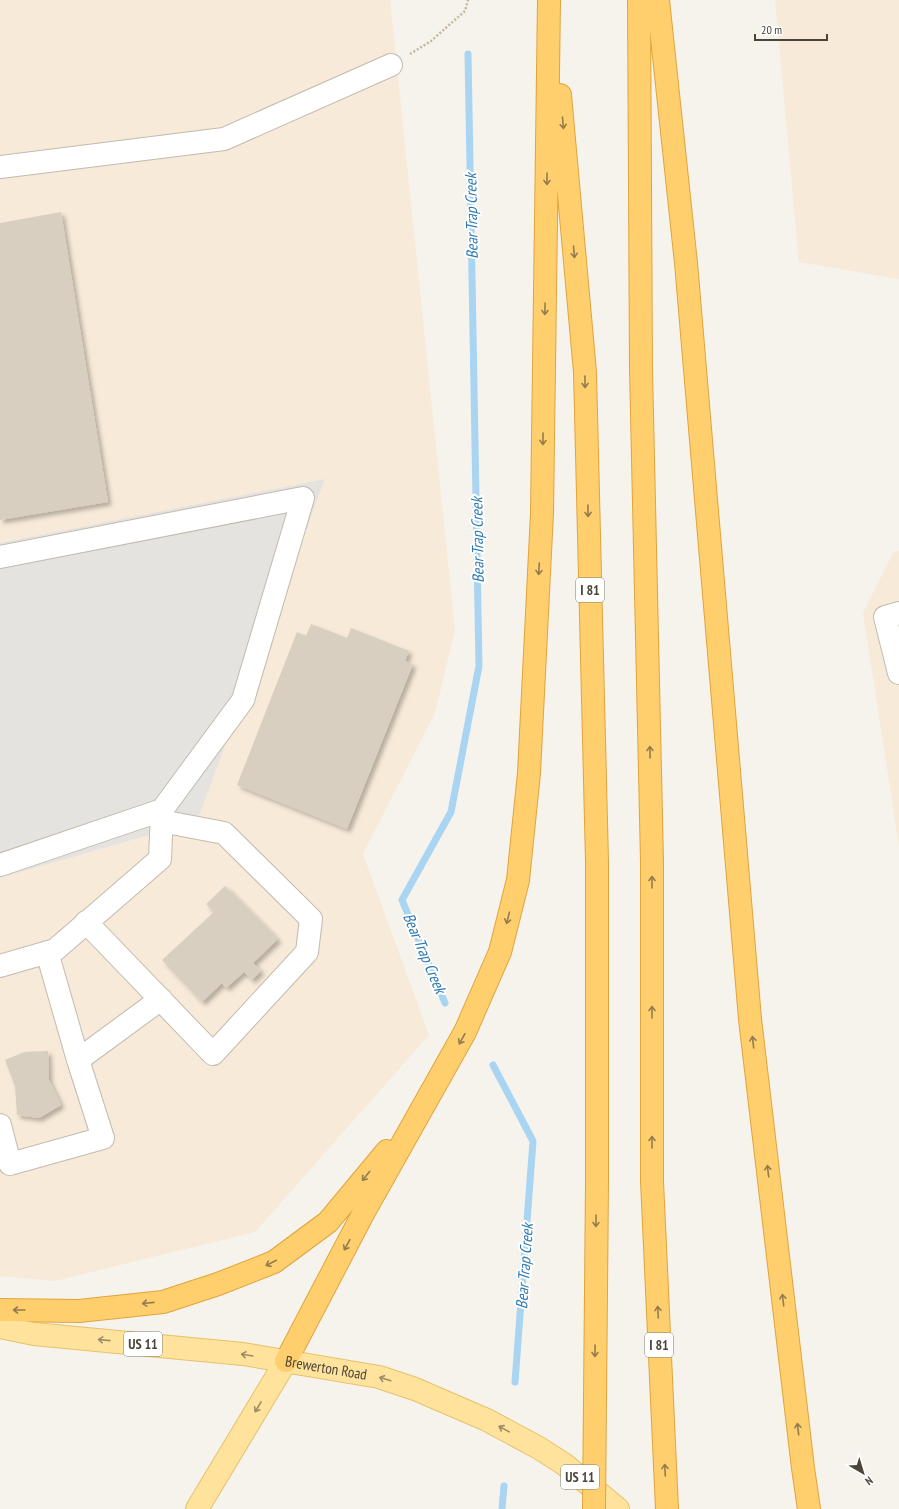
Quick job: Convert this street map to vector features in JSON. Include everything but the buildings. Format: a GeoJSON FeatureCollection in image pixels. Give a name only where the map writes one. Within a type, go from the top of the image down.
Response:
{"type":"FeatureCollection","features":[{"type":"Feature","properties":{"kind":"highway"},"geometry":{"type":"LineString","coordinates":[[286,1361],[365,1210],[427,1103],[465,1032],[500,952],[518,880],[529,773],[542,513],[551,0]]}},
{"type":"Feature","properties":{"kind":"highway","name":"I 81"},"geometry":{"type":"LineString","coordinates":[[551,0],[585,372],[596,862],[594,1509]]}},
{"type":"Feature","properties":{"kind":"highway","name":"I 81"},"geometry":{"type":"LineString","coordinates":[[639,0],[641,369],[652,861],[652,1181],[667,1509]]}},
{"type":"Feature","properties":{"kind":"highway"},"geometry":{"type":"LineString","coordinates":[[658,0],[686,263],[750,1019],[809,1509]]}},
{"type":"Feature","properties":{"kind":"highway"},"geometry":{"type":"LineString","coordinates":[[0,1310],[79,1311],[163,1302],[218,1284],[274,1262],[328,1222],[427,1103]]}},
{"type":"Feature","properties":{"kind":"highway"},"geometry":{"type":"LineString","coordinates":[[803,1468],[805,1509]]}},
{"type":"Feature","properties":{"kind":"main road","name":"Brewerton Road"},"geometry":{"type":"LineString","coordinates":[[0,1327],[34,1334],[243,1354],[379,1378],[414,1388],[487,1420],[539,1448],[564,1464],[618,1509]]}},
{"type":"Feature","properties":{"kind":"main road"},"geometry":{"type":"LineString","coordinates":[[197,1509],[286,1361]]}},
{"type":"Feature","properties":{"kind":"lane"},"geometry":{"type":"LineString","coordinates":[[0,167],[224,139],[391,65]]}},
{"type":"Feature","properties":{"kind":"lane"},"geometry":{"type":"LineString","coordinates":[[0,557],[303,498],[242,700],[162,816],[160,859],[55,950],[0,966]]}},
{"type":"Feature","properties":{"kind":"lane"},"geometry":{"type":"LineString","coordinates":[[899,613],[885,616],[899,673]]}},
{"type":"Feature","properties":{"kind":"lane"},"geometry":{"type":"LineString","coordinates":[[0,865],[162,816],[224,833],[311,919],[307,952],[213,1054],[86,922]]}},
{"type":"Feature","properties":{"kind":"lane"},"geometry":{"type":"LineString","coordinates":[[0,1125],[5,1166],[103,1138],[78,1060],[47,952]]}},
{"type":"Feature","properties":{"kind":"lane"},"geometry":{"type":"LineString","coordinates":[[78,1060],[161,999]]}},
{"type":"Feature","properties":{"kind":"path"},"geometry":{"type":"LineString","coordinates":[[391,65],[432,41],[465,11],[468,0]]}},
{"type":"Feature","properties":{"kind":"shaded area"},"geometry":{"type":"Polygon","coordinates":[[[0,0],[390,0],[455,630],[435,713],[363,854],[429,1035],[255,1232],[55,1281],[0,1276],[0,0]]]}},
{"type":"Feature","properties":{"kind":"shaded area"},"geometry":{"type":"Polygon","coordinates":[[[775,0],[899,0],[899,279],[799,262],[775,0]]]}},
{"type":"Feature","properties":{"kind":"shaded area"},"geometry":{"type":"Polygon","coordinates":[[[325,479],[197,821],[0,878],[0,543],[325,479]]]}},
{"type":"Feature","properties":{"kind":"shaded area"},"geometry":{"type":"Polygon","coordinates":[[[899,551],[899,846],[863,613],[893,553],[899,551]]]}},
{"type":"Feature","properties":{"kind":"waterway","name":"Bear Trap Creek"},"geometry":{"type":"LineString","coordinates":[[445,1003],[402,900],[451,812],[479,666],[468,54]]}},
{"type":"Feature","properties":{"kind":"waterway","name":"Bear Trap Creek"},"geometry":{"type":"LineString","coordinates":[[493,1065],[533,1141],[515,1382]]}},
{"type":"Feature","properties":{"kind":"waterway","name":"Bear Trap Creek"},"geometry":{"type":"LineString","coordinates":[[502,1509],[504,1486]]}}]}
